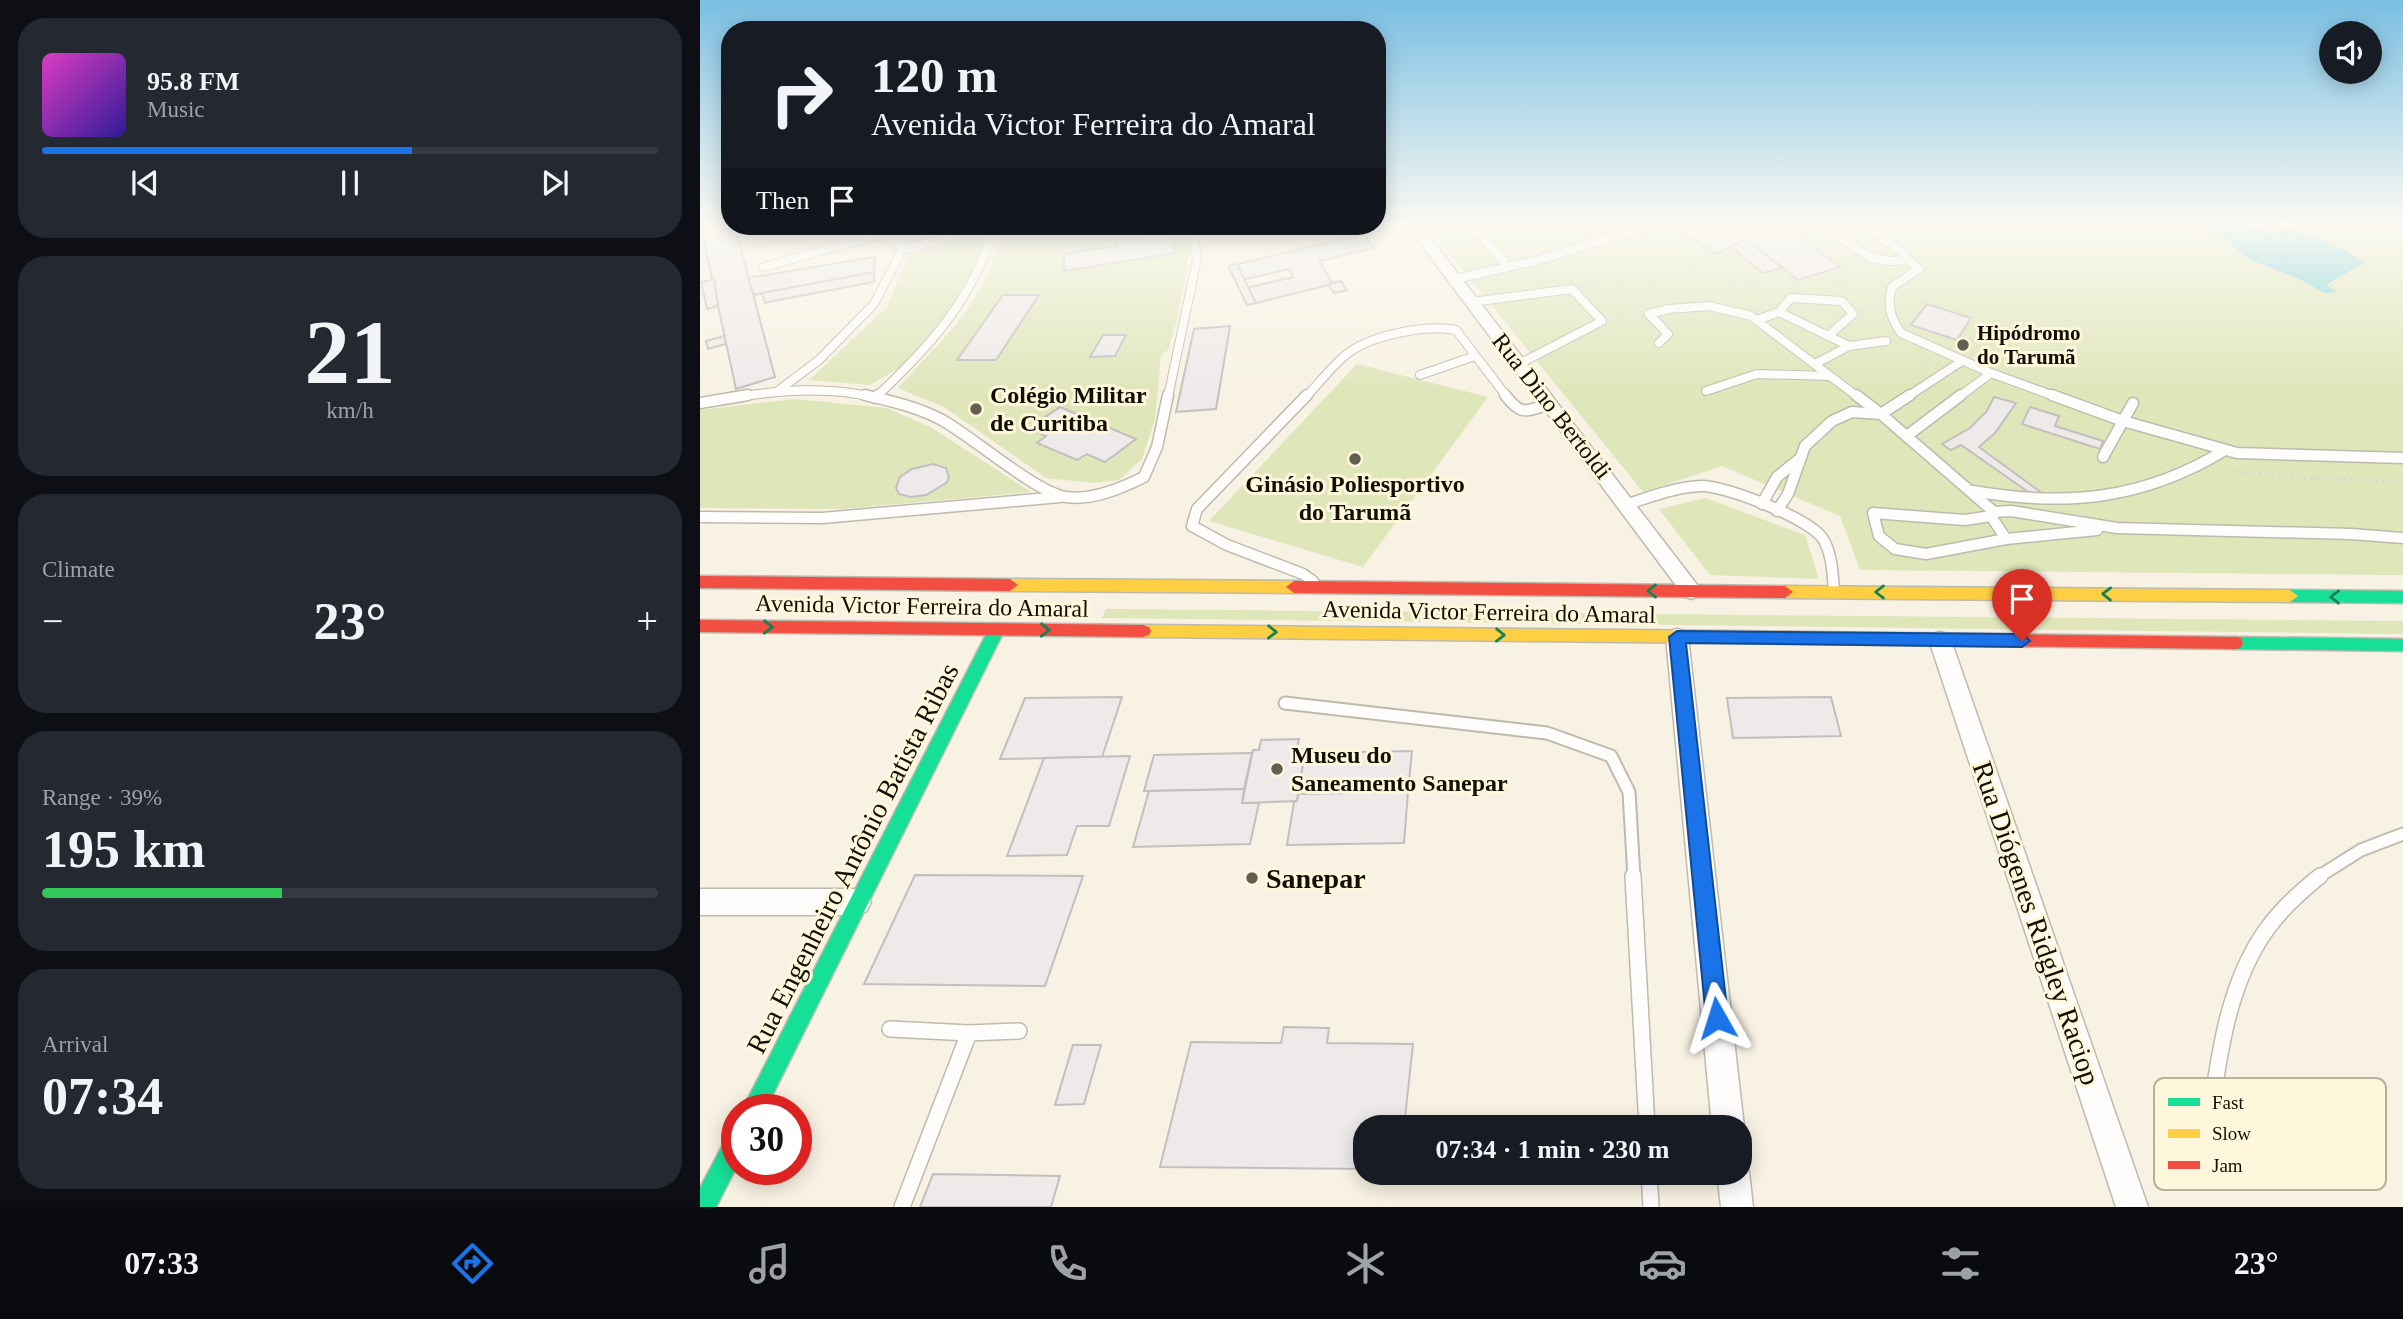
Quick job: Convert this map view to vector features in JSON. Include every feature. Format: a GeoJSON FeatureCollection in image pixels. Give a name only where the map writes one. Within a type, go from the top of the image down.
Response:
{"type":"FeatureCollection","features":[{"type":"Feature","properties":{"kind":"main road","name":"Avenida Victor Ferreira do Amaral"},"geometry":{"type":"LineString","coordinates":[[700,582],[2403,597]]}},
{"type":"Feature","properties":{"kind":"main road"},"geometry":{"type":"LineString","coordinates":[[800,627],[832,607],[837,591],[831,583]]}},
{"type":"Feature","properties":{"kind":"main road"},"geometry":{"type":"LineString","coordinates":[[884,614],[902,590],[918,584]]}},
{"type":"Feature","properties":{"kind":"main road","name":"Avenida Victor Ferreira do Amaral"},"geometry":{"type":"LineString","coordinates":[[700,626],[800,627],[884,614],[998,629],[2403,645]]}},
{"type":"Feature","properties":{"kind":"main road","name":"Rua Engenheiro Antônio Batista Ribas"},"geometry":{"type":"LineString","coordinates":[[761,1094],[998,629]]}},
{"type":"Feature","properties":{"kind":"main road"},"geometry":{"type":"LineString","coordinates":[[703,1207],[721,1172]]}},
{"type":"Feature","properties":{"kind":"street","name":"Rua Dino Bertoldi"},"geometry":{"type":"LineString","coordinates":[[1455,279],[1690,591]]}},
{"type":"Feature","properties":{"kind":"street"},"geometry":{"type":"LineString","coordinates":[[1677,637],[1727,1115]]}},
{"type":"Feature","properties":{"kind":"street","name":"Rua Diógenes Ridgley Raciop"},"geometry":{"type":"LineString","coordinates":[[1940,640],[2132,1207]]}},
{"type":"Feature","properties":{"kind":"street"},"geometry":{"type":"LineString","coordinates":[[700,902],[858,902]]}},
{"type":"Feature","properties":{"kind":"street"},"geometry":{"type":"LineString","coordinates":[[1734,1185],[1737,1207]]}},
{"type":"Feature","properties":{"kind":"lane"},"geometry":{"type":"LineString","coordinates":[[779,390],[819,360],[874,304],[886,279]]}},
{"type":"Feature","properties":{"kind":"lane"},"geometry":{"type":"LineString","coordinates":[[875,398],[944,331],[976,279]]}},
{"type":"Feature","properties":{"kind":"lane"},"geometry":{"type":"LineString","coordinates":[[700,517],[822,517],[1087,496],[1120,489],[1144,477],[1157,447],[1192,279]]}},
{"type":"Feature","properties":{"kind":"lane"},"geometry":{"type":"LineString","coordinates":[[1904,279],[1892,287],[1888,302],[1892,320],[1902,333],[1991,373],[2123,421],[2225,450],[2269,456],[2403,458]]}},
{"type":"Feature","properties":{"kind":"lane"},"geometry":{"type":"LineString","coordinates":[[1472,302],[1572,289],[1602,321],[1519,364]]}},
{"type":"Feature","properties":{"kind":"lane"},"geometry":{"type":"LineString","coordinates":[[1757,320],[1779,312],[1791,298],[1842,301],[1853,314],[1828,336]]}},
{"type":"Feature","properties":{"kind":"lane"},"geometry":{"type":"LineString","coordinates":[[1659,343],[1668,334],[1649,314],[1670,309],[1709,306],[1751,316],[1908,435],[1973,491],[1992,514],[2006,539]]}},
{"type":"Feature","properties":{"kind":"lane"},"geometry":{"type":"LineString","coordinates":[[1779,312],[1849,346]]}},
{"type":"Feature","properties":{"kind":"lane"},"geometry":{"type":"LineString","coordinates":[[1320,588],[1303,574],[1227,545],[1192,526],[1197,509],[1340,359],[1355,349],[1424,328],[1448,327],[1455,330],[1516,409],[1522,411],[1551,404]]}},
{"type":"Feature","properties":{"kind":"lane"},"geometry":{"type":"LineString","coordinates":[[1815,365],[1849,346],[1886,341]]}},
{"type":"Feature","properties":{"kind":"lane"},"geometry":{"type":"LineString","coordinates":[[1420,375],[1475,356]]}},
{"type":"Feature","properties":{"kind":"lane"},"geometry":{"type":"LineString","coordinates":[[1777,510],[1796,475],[1798,460],[1805,446],[1821,430],[1852,412],[1881,414],[1962,361]]}},
{"type":"Feature","properties":{"kind":"lane"},"geometry":{"type":"LineString","coordinates":[[1908,435],[1991,373]]}},
{"type":"Feature","properties":{"kind":"lane"},"geometry":{"type":"LineString","coordinates":[[1706,391],[1757,374],[1830,376]]}},
{"type":"Feature","properties":{"kind":"lane"},"geometry":{"type":"LineString","coordinates":[[700,403],[779,390],[856,393],[910,406],[942,420],[1036,483],[1065,497]]}},
{"type":"Feature","properties":{"kind":"lane"},"geometry":{"type":"LineString","coordinates":[[1851,392],[1852,412]]}},
{"type":"Feature","properties":{"kind":"lane"},"geometry":{"type":"LineString","coordinates":[[2102,457],[2133,403]]}},
{"type":"Feature","properties":{"kind":"lane"},"geometry":{"type":"LineString","coordinates":[[1973,491],[2013,500],[2088,498],[2130,493],[2200,468],[2225,450]]}},
{"type":"Feature","properties":{"kind":"lane"},"geometry":{"type":"LineString","coordinates":[[1762,504],[1777,477],[1798,460]]}},
{"type":"Feature","properties":{"kind":"lane"},"geometry":{"type":"LineString","coordinates":[[1627,504],[1711,486],[1777,510],[1807,524],[1822,537],[1833,576],[1834,592]]}},
{"type":"Feature","properties":{"kind":"lane"},"geometry":{"type":"LineString","coordinates":[[2118,528],[2011,511],[1965,520],[1873,513],[1879,536],[1895,549],[1926,554],[2006,539],[2118,528],[2351,534],[2403,538]]}},
{"type":"Feature","properties":{"kind":"lane"},"geometry":{"type":"LineString","coordinates":[[1285,703],[1547,733],[1611,757],[1629,792],[1646,1115]]}},
{"type":"Feature","properties":{"kind":"lane"},"geometry":{"type":"LineString","coordinates":[[2219,1078],[2235,997],[2248,958],[2263,931],[2288,903],[2341,860],[2374,843],[2403,834]]}},
{"type":"Feature","properties":{"kind":"lane"},"geometry":{"type":"LineString","coordinates":[[890,1029],[969,1033],[1019,1031]]}},
{"type":"Feature","properties":{"kind":"lane"},"geometry":{"type":"LineString","coordinates":[[902,1207],[969,1033]]}},
{"type":"Feature","properties":{"kind":"lane"},"geometry":{"type":"LineString","coordinates":[[1650,1185],[1651,1207]]}},
{"type":"Feature","properties":{"kind":"path"},"geometry":{"type":"LineString","coordinates":[[1572,289],[1602,279]]}},
{"type":"Feature","properties":{"kind":"path"},"geometry":{"type":"LineString","coordinates":[[1616,279],[1628,292]]}},
{"type":"Feature","properties":{"kind":"path"},"geometry":{"type":"LineString","coordinates":[[1586,304],[1628,292],[1656,279]]}},
{"type":"Feature","properties":{"kind":"path"},"geometry":{"type":"LineString","coordinates":[[1734,279],[1777,296],[1791,298]]}},
{"type":"Feature","properties":{"kind":"path"},"geometry":{"type":"LineString","coordinates":[[1828,286],[1850,279]]}},
{"type":"Feature","properties":{"kind":"path"},"geometry":{"type":"LineString","coordinates":[[1602,321],[1643,309]]}},
{"type":"Feature","properties":{"kind":"path"},"geometry":{"type":"LineString","coordinates":[[2200,468],[2314,478],[2403,481]]}},
{"type":"Feature","properties":{"kind":"green space"},"geometry":{"type":"Polygon","coordinates":[[[898,279],[969,279],[945,320],[899,368],[870,385],[809,380],[887,307],[898,279]]]}},
{"type":"Feature","properties":{"kind":"green space"},"geometry":{"type":"Polygon","coordinates":[[[985,279],[1184,279],[1168,350],[1161,356],[1155,419],[1142,459],[1119,480],[1093,483],[1046,478],[944,407],[898,388],[947,335],[985,279]]]}},
{"type":"Feature","properties":{"kind":"green space","name":"Hipódromo do Tarumã"},"geometry":{"type":"Polygon","coordinates":[[[1471,279],[2403,279],[2403,575],[1860,570],[1840,516],[1722,466],[1643,492],[1471,279]]]}},
{"type":"Feature","properties":{"kind":"green space","name":"Ginásio Poliesportivo do Tarumã"},"geometry":{"type":"Polygon","coordinates":[[[1357,364],[1488,397],[1363,567],[1209,521],[1357,364]]]}},
{"type":"Feature","properties":{"kind":"green space"},"geometry":{"type":"Polygon","coordinates":[[[795,399],[887,408],[932,428],[1031,492],[842,509],[700,508],[700,410],[795,399]]]}},
{"type":"Feature","properties":{"kind":"green space"},"geometry":{"type":"Polygon","coordinates":[[[1706,498],[1805,535],[1819,579],[1710,575],[1659,509],[1706,498]]]}},
{"type":"Feature","properties":{"kind":"green space"},"geometry":{"type":"Polygon","coordinates":[[[1106,609],[2403,621],[2403,634],[1102,618],[1106,609]]]}},
{"type":"Feature","properties":{"kind":"water"},"geometry":{"type":"Polygon","coordinates":[[[2299,279],[2336,279],[2326,285],[2337,292],[2324,293],[2299,279]]]}},
{"type":"Feature","properties":{"kind":"building"},"geometry":{"type":"Polygon","coordinates":[[[712,279],[749,279],[775,377],[736,389],[712,279]]]}},
{"type":"Feature","properties":{"kind":"building"},"geometry":{"type":"Polygon","coordinates":[[[714,279],[718,306],[707,309],[701,282],[714,279]]]}},
{"type":"Feature","properties":{"kind":"building"},"geometry":{"type":"Polygon","coordinates":[[[748,279],[844,279],[754,295],[748,279]]]}},
{"type":"Feature","properties":{"kind":"building"},"geometry":{"type":"Polygon","coordinates":[[[835,279],[874,279],[874,282],[765,303],[762,293],[835,279]]]}},
{"type":"Feature","properties":{"kind":"building"},"geometry":{"type":"Polygon","coordinates":[[[1234,279],[1244,279],[1256,303],[1247,305],[1234,279]]]}},
{"type":"Feature","properties":{"kind":"building"},"geometry":{"type":"Polygon","coordinates":[[[1283,279],[1330,279],[1333,284],[1256,303],[1246,288],[1283,279]]]}},
{"type":"Feature","properties":{"kind":"building"},"geometry":{"type":"Polygon","coordinates":[[[1341,281],[1347,290],[1334,293],[1328,284],[1341,281]]]}},
{"type":"Feature","properties":{"kind":"building"},"geometry":{"type":"Polygon","coordinates":[[[1003,295],[1039,295],[996,360],[957,360],[1003,295]]]}},
{"type":"Feature","properties":{"kind":"building"},"geometry":{"type":"Polygon","coordinates":[[[1927,304],[1971,318],[1957,340],[1911,325],[1927,304]]]}},
{"type":"Feature","properties":{"kind":"building"},"geometry":{"type":"Polygon","coordinates":[[[1230,326],[1216,409],[1176,412],[1194,329],[1230,326]]]}},
{"type":"Feature","properties":{"kind":"building"},"geometry":{"type":"Polygon","coordinates":[[[1103,335],[1126,335],[1115,356],[1090,357],[1103,335]]]}},
{"type":"Feature","properties":{"kind":"building"},"geometry":{"type":"Polygon","coordinates":[[[724,336],[726,344],[708,349],[706,341],[724,336]]]}},
{"type":"Feature","properties":{"kind":"building"},"geometry":{"type":"Polygon","coordinates":[[[1994,397],[2016,403],[1995,433],[1979,447],[2042,493],[2034,496],[1961,445],[1951,450],[1942,444],[1970,428],[1987,411],[1994,397]]]}},
{"type":"Feature","properties":{"kind":"building"},"geometry":{"type":"Polygon","coordinates":[[[1060,407],[1136,439],[1105,462],[1087,454],[1077,460],[1037,443],[1046,436],[1028,429],[1060,407]]]}},
{"type":"Feature","properties":{"kind":"building"},"geometry":{"type":"Polygon","coordinates":[[[2030,407],[2059,416],[2055,426],[2103,441],[2100,449],[2022,424],[2030,407]]]}},
{"type":"Feature","properties":{"kind":"building"},"geometry":{"type":"Polygon","coordinates":[[[933,464],[946,468],[949,478],[946,483],[926,495],[911,497],[899,494],[896,488],[900,477],[912,469],[933,464]]]}},
{"type":"Feature","properties":{"kind":"building"},"geometry":{"type":"Polygon","coordinates":[[[1122,697],[1102,757],[1000,759],[1025,698],[1122,697]]]}},
{"type":"Feature","properties":{"kind":"building"},"geometry":{"type":"Polygon","coordinates":[[[1831,697],[1841,736],[1733,738],[1727,698],[1831,697]]]}},
{"type":"Feature","properties":{"kind":"building"},"geometry":{"type":"Polygon","coordinates":[[[1299,739],[1297,749],[1306,749],[1297,801],[1242,803],[1253,750],[1259,750],[1261,740],[1299,739]]]}},
{"type":"Feature","properties":{"kind":"building"},"geometry":{"type":"Polygon","coordinates":[[[1412,751],[1408,792],[1298,794],[1305,753],[1412,751]]]}},
{"type":"Feature","properties":{"kind":"building"},"geometry":{"type":"Polygon","coordinates":[[[1252,753],[1244,789],[1144,791],[1154,755],[1252,753]]]}},
{"type":"Feature","properties":{"kind":"building"},"geometry":{"type":"Polygon","coordinates":[[[1130,756],[1109,826],[1077,826],[1067,855],[1007,856],[1044,758],[1130,756]]]}},
{"type":"Feature","properties":{"kind":"building"},"geometry":{"type":"Polygon","coordinates":[[[1244,789],[1242,803],[1259,803],[1250,844],[1133,847],[1149,791],[1244,789]]]}},
{"type":"Feature","properties":{"kind":"building"},"geometry":{"type":"Polygon","coordinates":[[[1408,792],[1404,843],[1287,845],[1294,802],[1297,801],[1298,794],[1408,792]]]}},
{"type":"Feature","properties":{"kind":"building"},"geometry":{"type":"Polygon","coordinates":[[[915,875],[1083,876],[1045,986],[864,984],[915,875]]]}},
{"type":"Feature","properties":{"kind":"building"},"geometry":{"type":"Polygon","coordinates":[[[1284,1027],[1329,1028],[1327,1043],[1413,1044],[1405,1115],[1353,1115],[1353,1169],[1160,1167],[1191,1042],[1281,1043],[1284,1027]]]}},
{"type":"Feature","properties":{"kind":"building"},"geometry":{"type":"Polygon","coordinates":[[[1073,1045],[1101,1045],[1084,1104],[1055,1105],[1073,1045]]]}},
{"type":"Feature","properties":{"kind":"building"},"geometry":{"type":"Polygon","coordinates":[[[933,1174],[1060,1176],[1051,1207],[920,1207],[933,1174]]]}},
{"type":"Feature","properties":{"kind":"traffic: fast"},"geometry":{"type":"LineString","coordinates":[[2290,596],[2403,597]]}},
{"type":"Feature","properties":{"kind":"traffic: fast"},"geometry":{"type":"LineString","coordinates":[[761,1094],[997,629]]}},
{"type":"Feature","properties":{"kind":"traffic: fast"},"geometry":{"type":"LineString","coordinates":[[2235,643],[2403,645]]}},
{"type":"Feature","properties":{"kind":"traffic: fast"},"geometry":{"type":"LineString","coordinates":[[703,1207],[721,1172]]}},
{"type":"Feature","properties":{"kind":"traffic: slow"},"geometry":{"type":"LineString","coordinates":[[1010,585],[1294,587]]}},
{"type":"Feature","properties":{"kind":"traffic: slow"},"geometry":{"type":"LineString","coordinates":[[1785,592],[2290,596]]}},
{"type":"Feature","properties":{"kind":"traffic: slow"},"geometry":{"type":"LineString","coordinates":[[1143,631],[1725,637]]}},
{"type":"Feature","properties":{"kind":"traffic: jam"},"geometry":{"type":"LineString","coordinates":[[700,582],[1010,585]]}},
{"type":"Feature","properties":{"kind":"traffic: jam"},"geometry":{"type":"LineString","coordinates":[[1294,587],[1785,592]]}},
{"type":"Feature","properties":{"kind":"traffic: jam"},"geometry":{"type":"LineString","coordinates":[[700,626],[1143,631]]}},
{"type":"Feature","properties":{"kind":"traffic: jam"},"geometry":{"type":"LineString","coordinates":[[1725,637],[2235,643]]}},
{"type":"Feature","properties":{"kind":"place","name":"Hipódromo do Tarumã"},"geometry":{"type":"Point","coordinates":[1963,345]}},
{"type":"Feature","properties":{"kind":"place","name":"Colégio Militar de Curitiba"},"geometry":{"type":"Point","coordinates":[976,409]}},
{"type":"Feature","properties":{"kind":"place","name":"Ginásio Poliesportivo do Tarumã"},"geometry":{"type":"Point","coordinates":[1355,459]}},
{"type":"Feature","properties":{"kind":"place","name":"Museu do Saneamento Sanepar"},"geometry":{"type":"Point","coordinates":[1277,769]}},
{"type":"Feature","properties":{"kind":"place","name":"Sanepar"},"geometry":{"type":"Point","coordinates":[1252,878]}},
{"type":"Feature","properties":{"kind":"route"},"geometry":{"type":"LineString","coordinates":[[1717,1018],[1677,637],[2022,641]]}}]}
